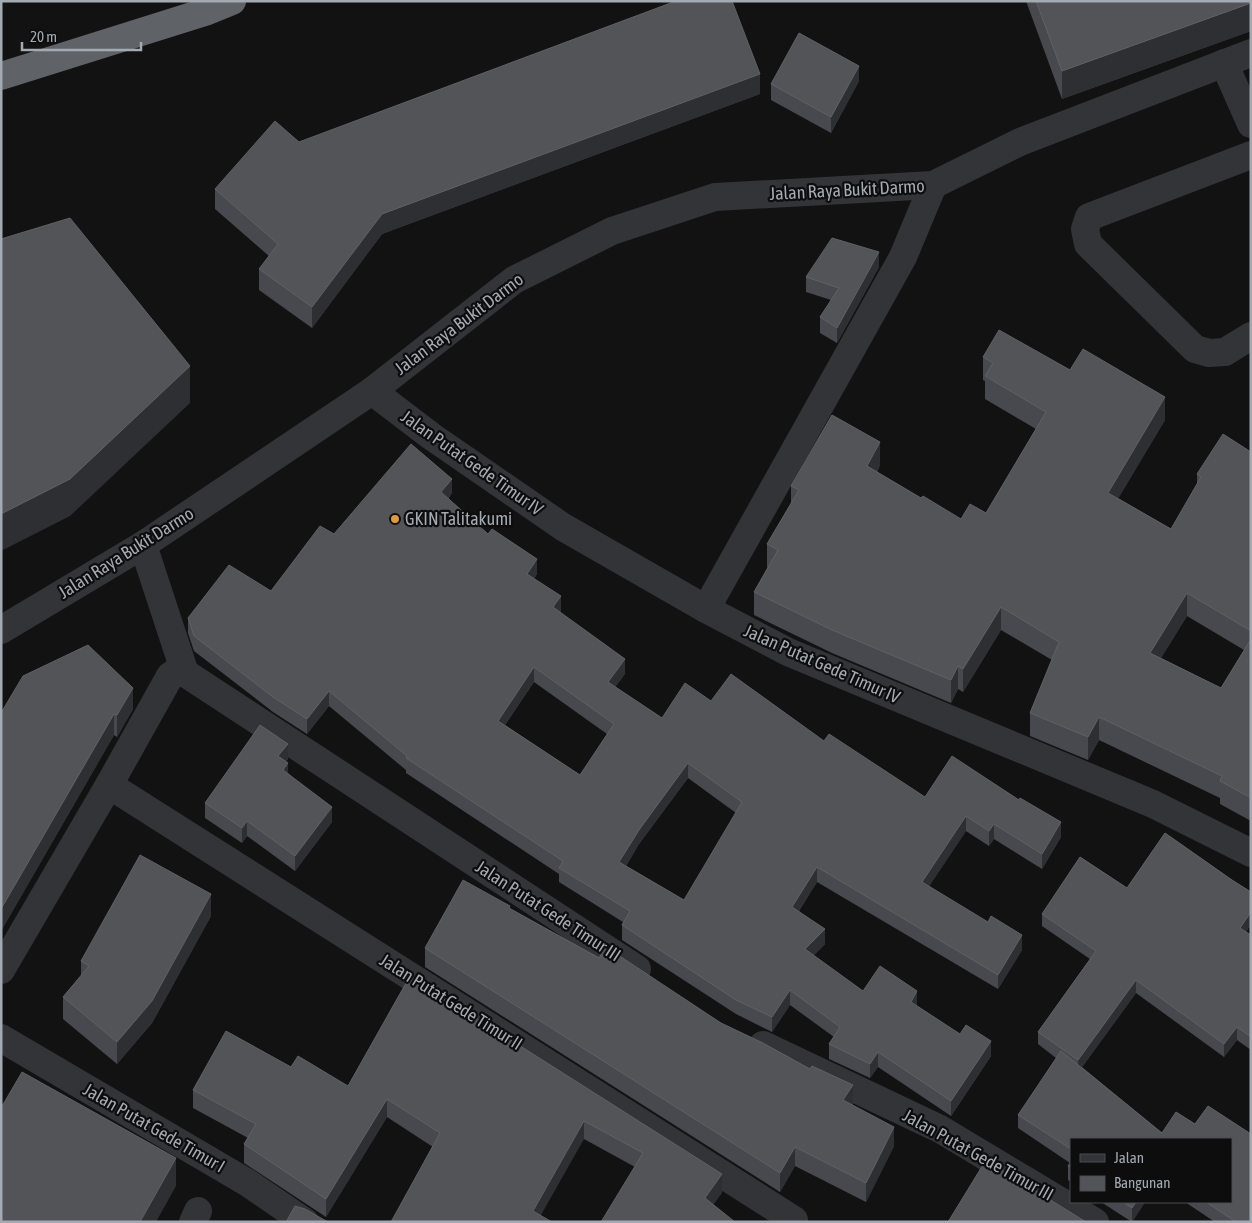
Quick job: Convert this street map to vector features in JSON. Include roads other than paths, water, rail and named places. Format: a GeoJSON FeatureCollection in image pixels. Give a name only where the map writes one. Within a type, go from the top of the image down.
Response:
{"type":"FeatureCollection","features":[{"type":"Feature","properties":{"kind":"highway"},"geometry":{"type":"LineString","coordinates":[[1,76],[204,12],[232,1]]}},
{"type":"Feature","properties":{"kind":"street","name":"Jalan Raya Bukit Darmo"},"geometry":{"type":"LineString","coordinates":[[1,630],[143,545],[372,391],[514,280],[612,231],[715,197],[933,185],[1020,142],[1251,53]]}},
{"type":"Feature","properties":{"kind":"street"},"geometry":{"type":"LineString","coordinates":[[1224,63],[1251,124]]}},
{"type":"Feature","properties":{"kind":"street"},"geometry":{"type":"LineString","coordinates":[[1251,155],[1089,217],[1084,229],[1088,244],[1195,348],[1209,353],[1225,352],[1251,336]]}},
{"type":"Feature","properties":{"kind":"street"},"geometry":{"type":"LineString","coordinates":[[706,609],[903,257],[933,185]]}},
{"type":"Feature","properties":{"kind":"street","name":"Jalan Putat Gede Timur IV"},"geometry":{"type":"LineString","coordinates":[[372,391],[431,436],[563,527],[706,609],[788,652],[1153,804],[1251,852]]}},
{"type":"Feature","properties":{"kind":"street"},"geometry":{"type":"LineString","coordinates":[[1,970],[170,676],[176,672],[185,673],[143,545]]}},
{"type":"Feature","properties":{"kind":"street","name":"Jalan Putat Gede Timur III"},"geometry":{"type":"LineString","coordinates":[[185,673],[661,984]]}},
{"type":"Feature","properties":{"kind":"street","name":"Jalan Putat Gede Timur II"},"geometry":{"type":"LineString","coordinates":[[109,785],[794,1220]]}},
{"type":"Feature","properties":{"kind":"street","name":"Jalan Putat Gede Timur III"},"geometry":{"type":"LineString","coordinates":[[745,1037],[940,1129],[1095,1222]]}},
{"type":"Feature","properties":{"kind":"street","name":"Jalan Putat Gede Timur I"},"geometry":{"type":"LineString","coordinates":[[1,1038],[248,1183],[305,1222]]}},
{"type":"Feature","properties":{"kind":"place","name":"GKIN Talitakumi"},"geometry":{"type":"Point","coordinates":[395,519]}}]}
